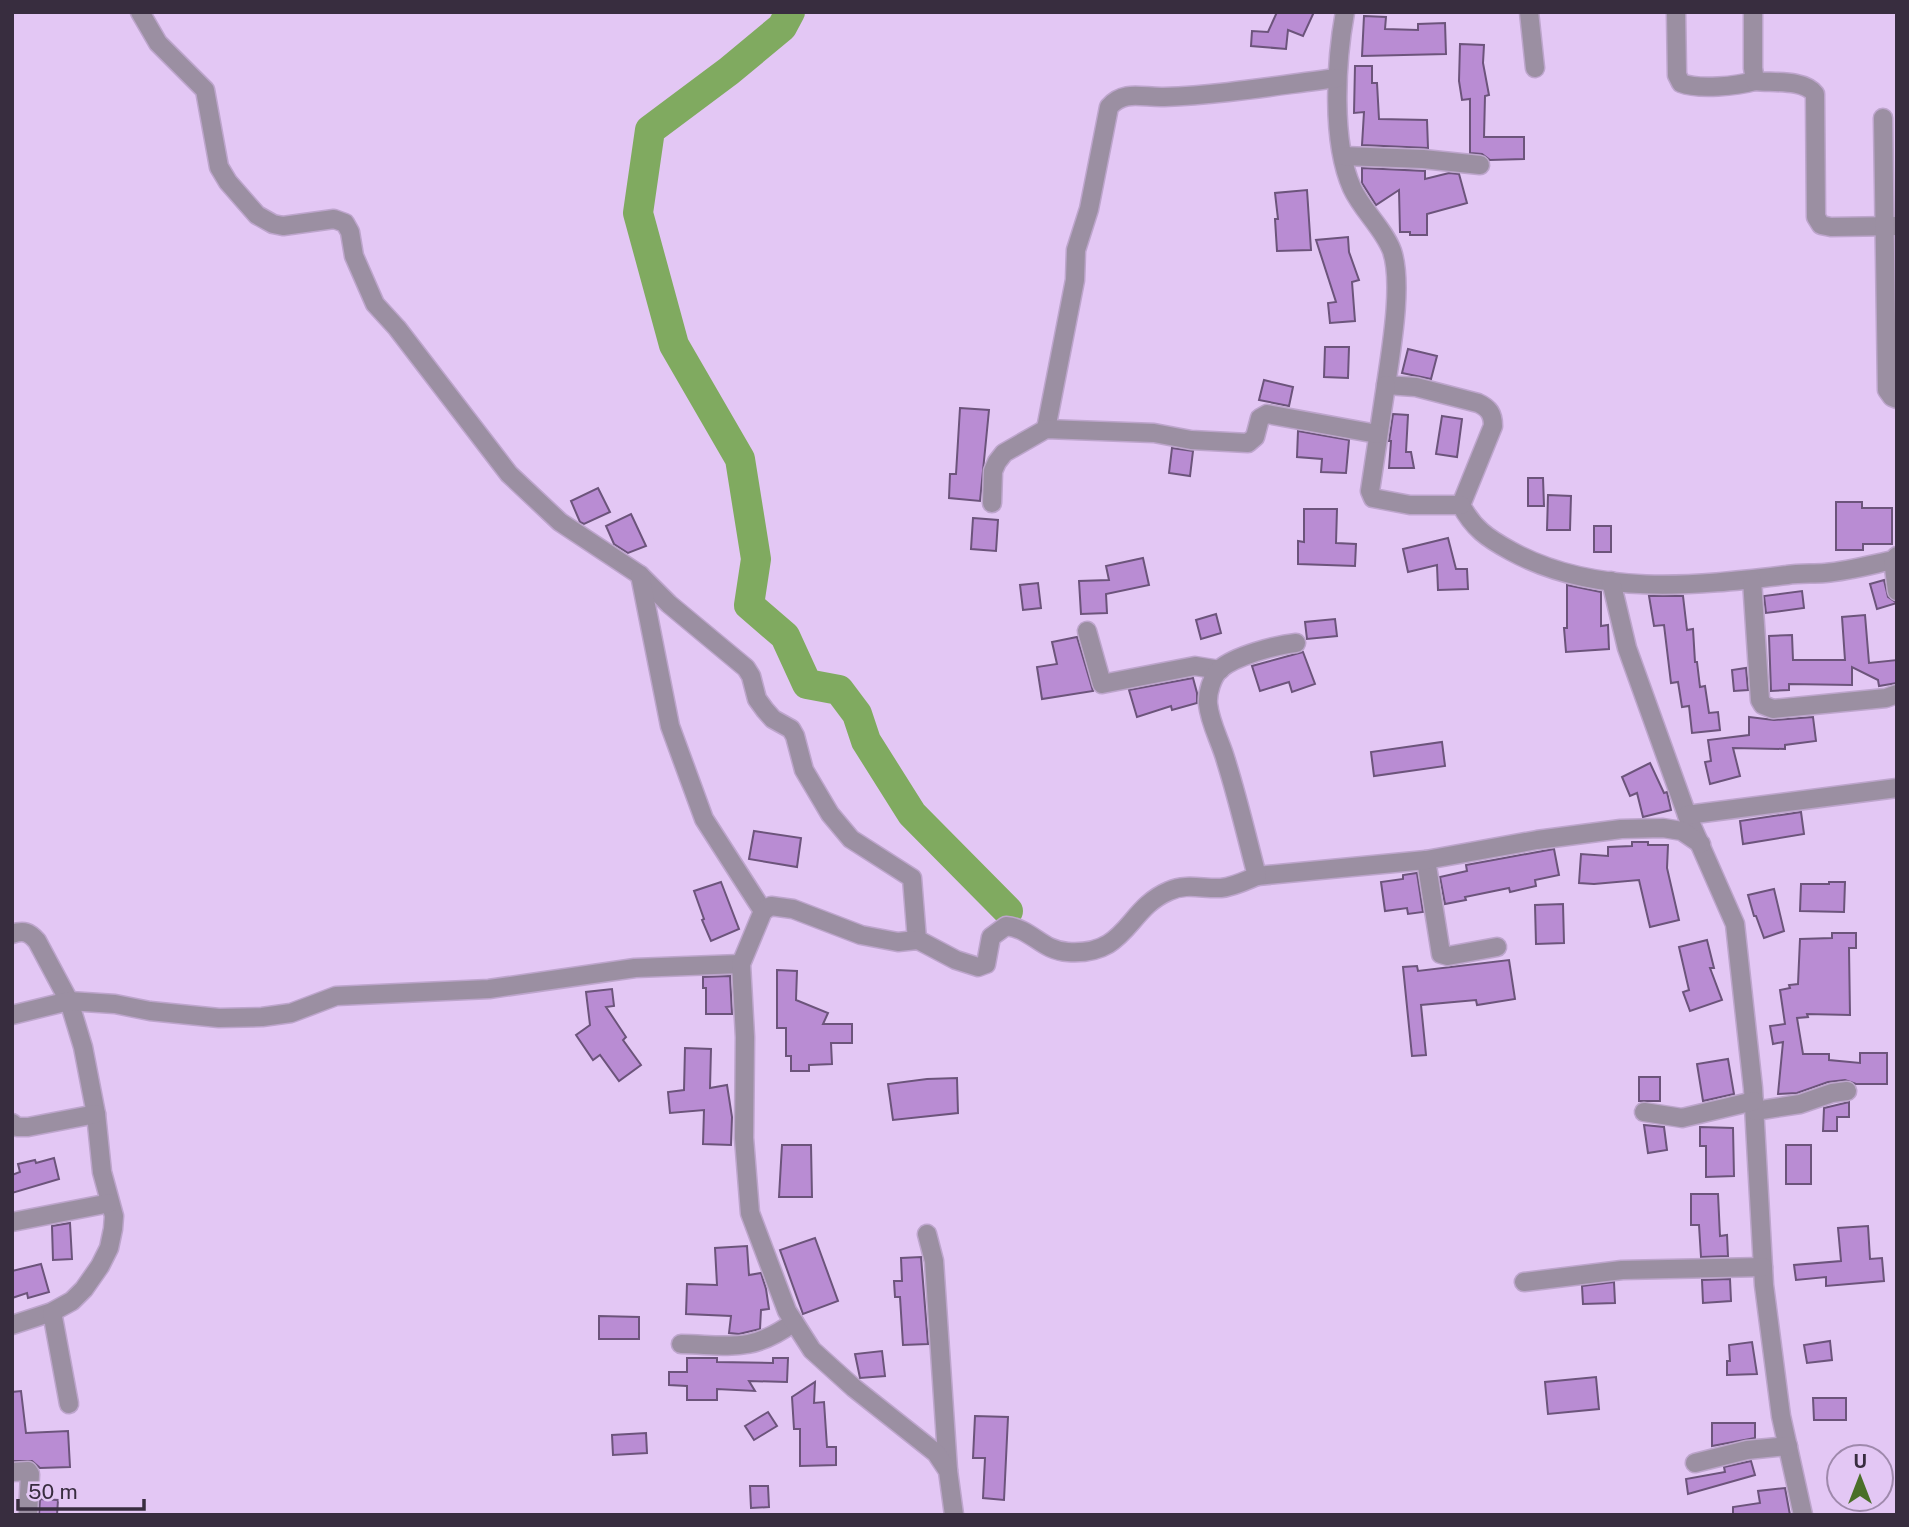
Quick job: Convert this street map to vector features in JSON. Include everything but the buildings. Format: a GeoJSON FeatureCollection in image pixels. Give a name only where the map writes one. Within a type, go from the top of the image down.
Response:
{"type":"FeatureCollection","features":[{"type":"Feature","properties":{"kind":"street"},"geometry":{"type":"LineString","coordinates":[[139,12],[158,43],[205,90],[219,167],[228,182],[257,215],[283,226],[334,219],[345,223],[350,232],[354,256],[374,304],[491,453],[533,498],[560,522],[640,575],[669,604],[746,668],[757,699],[773,719],[791,729],[810,783],[830,814],[851,839],[912,878],[917,940]]}},
{"type":"Feature","properties":{"kind":"street"},"geometry":{"type":"LineString","coordinates":[[1345,12],[1337,78],[1343,156],[1351,187],[1392,253],[1396,290],[1370,491],[1373,498],[1410,505],[1461,505]]}},
{"type":"Feature","properties":{"kind":"street"},"geometry":{"type":"LineString","coordinates":[[1529,12],[1535,68]]}},
{"type":"Feature","properties":{"kind":"street"},"geometry":{"type":"LineString","coordinates":[[1676,12],[1677,75],[1681,83],[1689,86],[1736,85],[1755,81],[1811,88],[1815,94],[1816,217],[1821,225],[1891,226]]}},
{"type":"Feature","properties":{"kind":"street"},"geometry":{"type":"LineString","coordinates":[[1753,12],[1755,81]]}},
{"type":"Feature","properties":{"kind":"street"},"geometry":{"type":"LineString","coordinates":[[1046,429],[1076,279],[1076,250],[1094,185],[1109,107],[1115,99],[1125,95],[1179,97],[1337,78]]}},
{"type":"Feature","properties":{"kind":"street"},"geometry":{"type":"LineString","coordinates":[[1883,118],[1891,226],[1887,390],[1892,397],[1897,398]]}},
{"type":"Feature","properties":{"kind":"street"},"geometry":{"type":"LineString","coordinates":[[1343,156],[1423,159],[1480,165]]}},
{"type":"Feature","properties":{"kind":"street"},"geometry":{"type":"LineString","coordinates":[[1385,385],[1416,387],[1486,407],[1493,417],[1493,426],[1461,505],[1470,523],[1493,541],[1528,561],[1564,573],[1611,581],[1680,585],[1849,570],[1895,558],[1897,591]]}},
{"type":"Feature","properties":{"kind":"street"},"geometry":{"type":"LineString","coordinates":[[992,503],[993,471],[997,462],[1004,453],[1046,429],[1154,433],[1191,440],[1248,443],[1255,438],[1260,418],[1267,414],[1377,433]]}},
{"type":"Feature","properties":{"kind":"street"},"geometry":{"type":"LineString","coordinates":[[640,575],[670,726],[699,807],[763,911]]}},
{"type":"Feature","properties":{"kind":"street"},"geometry":{"type":"LineString","coordinates":[[1752,580],[1760,700],[1763,705],[1773,709],[1886,698],[1897,694]]}},
{"type":"Feature","properties":{"kind":"street"},"geometry":{"type":"LineString","coordinates":[[1611,581],[1627,648],[1687,815],[1735,924],[1754,1106],[1763,1267],[1781,1416],[1803,1515]]}},
{"type":"Feature","properties":{"kind":"street"},"geometry":{"type":"LineString","coordinates":[[1087,631],[1102,684],[1195,666],[1220,670]]}},
{"type":"Feature","properties":{"kind":"street"},"geometry":{"type":"LineString","coordinates":[[1257,876],[1208,703],[1210,686],[1220,670],[1277,645],[1296,643]]}},
{"type":"Feature","properties":{"kind":"street"},"geometry":{"type":"LineString","coordinates":[[1687,815],[1897,788]]}},
{"type":"Feature","properties":{"kind":"street"},"geometry":{"type":"LineString","coordinates":[[948,1471],[936,1454],[854,1388],[812,1350],[787,1311],[750,1213],[744,1138],[745,1037],[741,964],[763,911],[771,906],[793,909],[861,935],[898,942],[917,940],[970,966],[978,967],[986,964],[991,937],[1006,926],[1024,931],[1047,948],[1068,953],[1094,950],[1114,942],[1158,897],[1171,890],[1189,886],[1228,887],[1257,876],[1426,860],[1537,840],[1621,829],[1663,828],[1682,831],[1701,844]]}},
{"type":"Feature","properties":{"kind":"street"},"geometry":{"type":"LineString","coordinates":[[1426,860],[1441,954],[1448,956],[1497,947]]}},
{"type":"Feature","properties":{"kind":"street"},"geometry":{"type":"LineString","coordinates":[[12,934],[21,931],[30,934],[37,941],[69,1000],[83,1047],[96,1114],[103,1172],[114,1216],[109,1248],[84,1289],[72,1301],[52,1312],[12,1325]]}},
{"type":"Feature","properties":{"kind":"street"},"geometry":{"type":"LineString","coordinates":[[12,1015],[69,1000],[219,1018],[262,1017],[292,1013],[336,996],[489,989],[635,968],[741,964]]}},
{"type":"Feature","properties":{"kind":"street"},"geometry":{"type":"LineString","coordinates":[[1644,1112],[1682,1118],[1754,1106],[1791,1106],[1847,1091]]}},
{"type":"Feature","properties":{"kind":"street"},"geometry":{"type":"LineString","coordinates":[[12,1123],[28,1127],[96,1114]]}},
{"type":"Feature","properties":{"kind":"street"},"geometry":{"type":"LineString","coordinates":[[12,1223],[110,1203]]}},
{"type":"Feature","properties":{"kind":"street"},"geometry":{"type":"LineString","coordinates":[[927,1234],[934,1261],[948,1471],[954,1515]]}},
{"type":"Feature","properties":{"kind":"street"},"geometry":{"type":"LineString","coordinates":[[1524,1282],[1622,1270],[1763,1267]]}},
{"type":"Feature","properties":{"kind":"street"},"geometry":{"type":"LineString","coordinates":[[52,1312],[69,1404]]}},
{"type":"Feature","properties":{"kind":"street"},"geometry":{"type":"LineString","coordinates":[[681,1344],[751,1344],[773,1337],[794,1322]]}},
{"type":"Feature","properties":{"kind":"street"},"geometry":{"type":"LineString","coordinates":[[1695,1463],[1747,1450],[1788,1446]]}},
{"type":"Feature","properties":{"kind":"street"},"geometry":{"type":"LineString","coordinates":[[12,1472],[28,1471],[30,1474],[28,1515]]}},
{"type":"Feature","properties":{"kind":"waterway"},"geometry":{"type":"LineString","coordinates":[[790,12],[782,27],[650,130],[638,213],[674,345],[740,459],[756,559],[749,605],[785,636],[807,684],[839,690],[857,714],[866,741],[912,814],[1008,911]]}}]}
